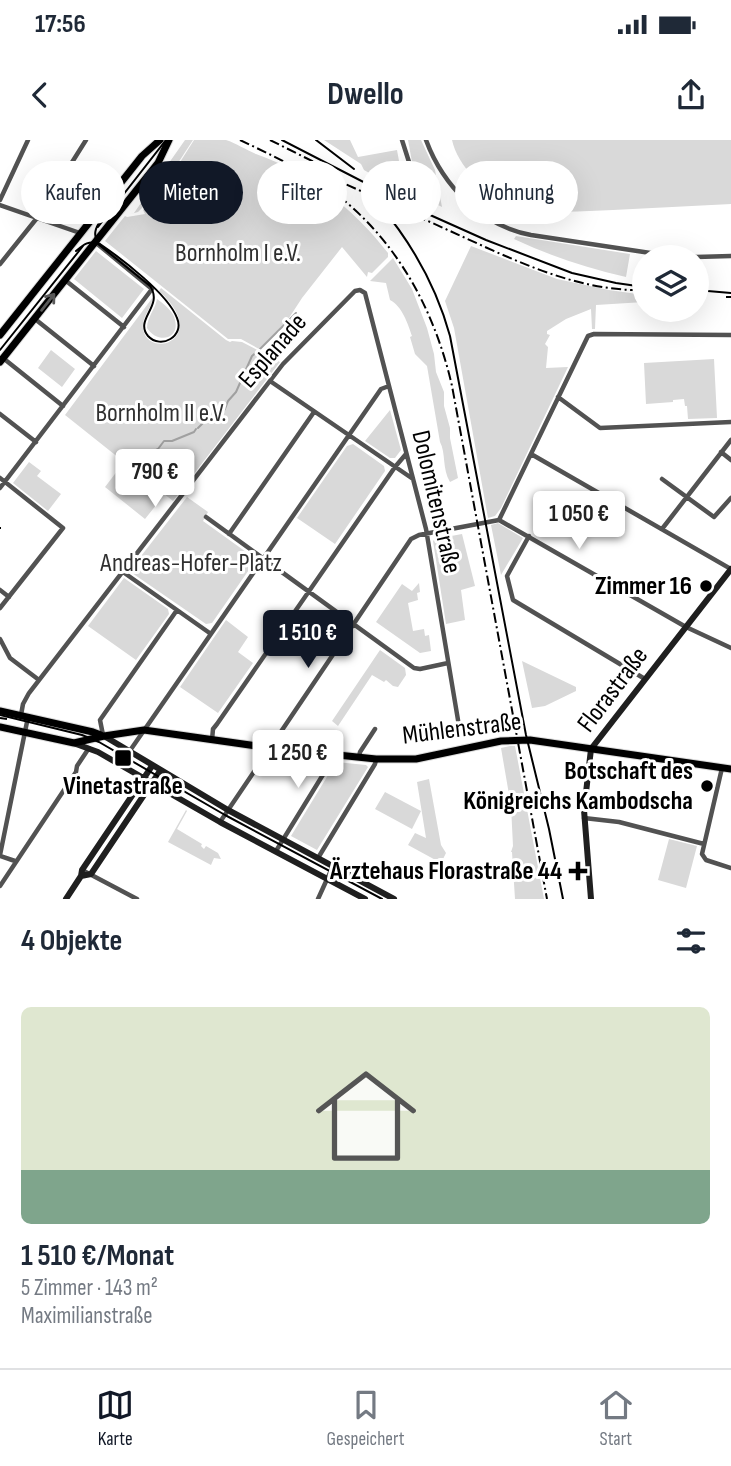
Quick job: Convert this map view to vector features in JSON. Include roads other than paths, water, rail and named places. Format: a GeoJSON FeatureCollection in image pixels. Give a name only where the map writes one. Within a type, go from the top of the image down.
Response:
{"type":"FeatureCollection","features":[{"type":"Feature","properties":{"kind":"main road"},"geometry":{"type":"LineString","coordinates":[[0,335],[142,156],[160,140]]}},
{"type":"Feature","properties":{"kind":"main road"},"geometry":{"type":"LineString","coordinates":[[2,360],[158,163],[169,140]]}},
{"type":"Feature","properties":{"kind":"main road"},"geometry":{"type":"LineString","coordinates":[[80,233],[95,242]]}},
{"type":"Feature","properties":{"kind":"main road"},"geometry":{"type":"LineString","coordinates":[[0,712],[104,736]]}},
{"type":"Feature","properties":{"kind":"main road"},"geometry":{"type":"LineString","coordinates":[[0,727],[74,743]]}},
{"type":"Feature","properties":{"kind":"main road","name":"Mühlenstraße"},"geometry":{"type":"LineString","coordinates":[[74,743],[144,730],[332,755],[415,759],[501,741],[530,740],[727,768]]}},
{"type":"Feature","properties":{"kind":"street"},"geometry":{"type":"LineString","coordinates":[[21,212],[0,203],[28,140]]}},
{"type":"Feature","properties":{"kind":"street"},"geometry":{"type":"LineString","coordinates":[[73,161],[86,140]]}},
{"type":"Feature","properties":{"kind":"street"},"geometry":{"type":"LineString","coordinates":[[402,140],[409,161]]}},
{"type":"Feature","properties":{"kind":"street"},"geometry":{"type":"LineString","coordinates":[[426,140],[440,169],[458,193],[481,214],[502,227],[524,234],[632,250]]}},
{"type":"Feature","properties":{"kind":"street"},"geometry":{"type":"LineString","coordinates":[[0,264],[32,224]]}},
{"type":"Feature","properties":{"kind":"street"},"geometry":{"type":"LineString","coordinates":[[54,224],[80,233]]}},
{"type":"Feature","properties":{"kind":"street"},"geometry":{"type":"LineString","coordinates":[[0,488],[152,289],[95,242]]}},
{"type":"Feature","properties":{"kind":"street"},"geometry":{"type":"LineString","coordinates":[[709,257],[731,256]]}},
{"type":"Feature","properties":{"kind":"street"},"geometry":{"type":"LineString","coordinates":[[65,280],[124,327]]}},
{"type":"Feature","properties":{"kind":"street","name":"Esplanade"},"geometry":{"type":"LineString","coordinates":[[0,855],[25,732],[24,701],[284,364],[355,291],[363,290]]}},
{"type":"Feature","properties":{"kind":"street","name":"Dolomitenstraße"},"geometry":{"type":"LineString","coordinates":[[363,290],[427,533],[459,726]]}},
{"type":"Feature","properties":{"kind":"street"},"geometry":{"type":"LineString","coordinates":[[34,319],[94,367]]}},
{"type":"Feature","properties":{"kind":"street"},"geometry":{"type":"LineString","coordinates":[[499,520],[584,341],[591,335],[731,335]]}},
{"type":"Feature","properties":{"kind":"street"},"geometry":{"type":"LineString","coordinates":[[2,360],[64,406]]}},
{"type":"Feature","properties":{"kind":"street"},"geometry":{"type":"LineString","coordinates":[[270,381],[413,479]]}},
{"type":"Feature","properties":{"kind":"street"},"geometry":{"type":"LineString","coordinates":[[129,752],[381,389],[389,386]]}},
{"type":"Feature","properties":{"kind":"street"},"geometry":{"type":"LineString","coordinates":[[558,397],[600,428],[731,422]]}},
{"type":"Feature","properties":{"kind":"street"},"geometry":{"type":"LineString","coordinates":[[229,534],[314,412]]}},
{"type":"Feature","properties":{"kind":"street"},"geometry":{"type":"LineString","coordinates":[[0,414],[36,442]]}},
{"type":"Feature","properties":{"kind":"street"},"geometry":{"type":"LineString","coordinates":[[662,529],[731,440]]}},
{"type":"Feature","properties":{"kind":"street"},"geometry":{"type":"LineString","coordinates":[[722,452],[731,460]]}},
{"type":"Feature","properties":{"kind":"street"},"geometry":{"type":"LineString","coordinates":[[212,740],[213,729],[406,454]]}},
{"type":"Feature","properties":{"kind":"street"},"geometry":{"type":"LineString","coordinates":[[531,454],[731,569]]}},
{"type":"Feature","properties":{"kind":"street"},"geometry":{"type":"LineString","coordinates":[[0,478],[63,528],[0,608]]}},
{"type":"Feature","properties":{"kind":"street"},"geometry":{"type":"LineString","coordinates":[[662,479],[714,517],[731,498]]}},
{"type":"Feature","properties":{"kind":"street"},"geometry":{"type":"LineString","coordinates":[[206,517],[414,668],[448,663]]}},
{"type":"Feature","properties":{"kind":"street"},"geometry":{"type":"LineString","coordinates":[[220,822],[415,536],[499,520],[686,627],[731,648]]}},
{"type":"Feature","properties":{"kind":"street"},"geometry":{"type":"LineString","coordinates":[[529,536],[507,576],[512,599],[645,679]]}},
{"type":"Feature","properties":{"kind":"street","name":"Florastraße"},"geometry":{"type":"LineString","coordinates":[[591,899],[584,806],[591,749],[731,569]]}},
{"type":"Feature","properties":{"kind":"street"},"geometry":{"type":"LineString","coordinates":[[123,572],[211,634]]}},
{"type":"Feature","properties":{"kind":"street"},"geometry":{"type":"LineString","coordinates":[[0,590],[9,597]]}},
{"type":"Feature","properties":{"kind":"street"},"geometry":{"type":"LineString","coordinates":[[177,610],[100,720],[104,736],[228,810],[394,899]]}},
{"type":"Feature","properties":{"kind":"street"},"geometry":{"type":"LineString","coordinates":[[0,639],[10,658],[39,680]]}},
{"type":"Feature","properties":{"kind":"street"},"geometry":{"type":"LineString","coordinates":[[359,757],[375,729]]}},
{"type":"Feature","properties":{"kind":"street"},"geometry":{"type":"LineString","coordinates":[[74,743],[89,747],[220,822],[365,899]]}},
{"type":"Feature","properties":{"kind":"street"},"geometry":{"type":"LineString","coordinates":[[0,886],[76,772],[89,747]]}},
{"type":"Feature","properties":{"kind":"street"},"geometry":{"type":"LineString","coordinates":[[276,851],[332,760],[332,755]]}},
{"type":"Feature","properties":{"kind":"street"},"geometry":{"type":"LineString","coordinates":[[318,858],[376,759]]}},
{"type":"Feature","properties":{"kind":"street"},"geometry":{"type":"LineString","coordinates":[[66,899],[152,766]]}},
{"type":"Feature","properties":{"kind":"street"},"geometry":{"type":"LineString","coordinates":[[727,768],[702,854],[704,859],[731,868]]}},
{"type":"Feature","properties":{"kind":"street"},"geometry":{"type":"LineString","coordinates":[[91,874],[160,771]]}},
{"type":"Feature","properties":{"kind":"street"},"geometry":{"type":"LineString","coordinates":[[584,818],[629,824],[704,844]]}},
{"type":"Feature","properties":{"kind":"street"},"geometry":{"type":"LineString","coordinates":[[104,838],[112,843]]}},
{"type":"Feature","properties":{"kind":"street"},"geometry":{"type":"LineString","coordinates":[[0,855],[15,861]]}},
{"type":"Feature","properties":{"kind":"street"},"geometry":{"type":"LineString","coordinates":[[318,899],[333,866]]}},
{"type":"Feature","properties":{"kind":"street"},"geometry":{"type":"LineString","coordinates":[[82,873],[91,874],[137,899]]}},
{"type":"Feature","properties":{"kind":"waterway"},"geometry":{"type":"LineString","coordinates":[[260,349],[296,313]]}},
{"type":"Feature","properties":{"kind":"waterway"},"geometry":{"type":"LineString","coordinates":[[198,428],[205,421],[219,416],[225,409],[252,356],[259,350]]}},
{"type":"Feature","properties":{"kind":"waterway"},"geometry":{"type":"LineString","coordinates":[[122,459],[150,453],[158,449],[164,441],[172,441],[196,429]]}},
{"type":"Feature","properties":{"kind":"tram line"},"geometry":{"type":"LineString","coordinates":[[98,227],[166,140]]}},
{"type":"Feature","properties":{"kind":"tram line"},"geometry":{"type":"LineString","coordinates":[[282,140],[410,206],[486,240],[572,273],[632,285]]}},
{"type":"Feature","properties":{"kind":"tram line"},"geometry":{"type":"LineString","coordinates":[[316,140],[354,169]]}},
{"type":"Feature","properties":{"kind":"tram line"},"geometry":{"type":"LineString","coordinates":[[98,224],[95,232],[98,243]]}},
{"type":"Feature","properties":{"kind":"tram line"},"geometry":{"type":"LineString","coordinates":[[395,224],[422,265],[438,299],[450,336],[526,735],[563,899]]}},
{"type":"Feature","properties":{"kind":"tram line"},"geometry":{"type":"LineString","coordinates":[[76,251],[87,243],[98,243]]}},
{"type":"Feature","properties":{"kind":"tram line"},"geometry":{"type":"LineString","coordinates":[[98,243],[120,259],[164,298],[177,318],[179,325],[175,335],[159,342],[148,336],[144,324],[154,300],[150,286],[98,243]]}},
{"type":"Feature","properties":{"kind":"tram line"},"geometry":{"type":"LineString","coordinates":[[0,350],[83,246]]}},
{"type":"Feature","properties":{"kind":"tram line"},"geometry":{"type":"LineString","coordinates":[[709,291],[731,293]]}},
{"type":"Feature","properties":{"kind":"tram line"},"geometry":{"type":"LineString","coordinates":[[0,715],[82,735],[99,742],[225,815],[382,899]]}},
{"type":"Feature","properties":{"kind":"railway"},"geometry":{"type":"LineString","coordinates":[[240,140],[325,186],[371,226],[407,274],[434,328],[452,386],[547,899]]}},
{"type":"Feature","properties":{"kind":"railway"},"geometry":{"type":"LineString","coordinates":[[270,140],[312,161]]}},
{"type":"Feature","properties":{"kind":"railway"},"geometry":{"type":"LineString","coordinates":[[347,185],[544,271],[593,285],[632,290]]}},
{"type":"Feature","properties":{"kind":"railway"},"geometry":{"type":"LineString","coordinates":[[726,297],[731,297]]}},
{"type":"Feature","properties":{"kind":"railway"},"geometry":{"type":"LineString","coordinates":[[0,718],[7,719]]}},
{"type":"Feature","properties":{"kind":"place","name":"Zimmer 16"},"geometry":{"type":"Point","coordinates":[706,586]}},
{"type":"Feature","properties":{"kind":"place","name":"Vinetastraße"},"geometry":{"type":"Point","coordinates":[123,758]}},
{"type":"Feature","properties":{"kind":"place","name":"Botschaft des Königreichs Kambodscha"},"geometry":{"type":"Point","coordinates":[707,786]}},
{"type":"Feature","properties":{"kind":"place","name":"Ärztehaus Florastraße 44"},"geometry":{"type":"Point","coordinates":[578,871]}},
{"type":"Feature","properties":{"kind":"park label","name":"Bornholm I e.V."},"geometry":{"type":"Point","coordinates":[238,253]}},
{"type":"Feature","properties":{"kind":"park label","name":"Bornholm II e.V."},"geometry":{"type":"Point","coordinates":[161,413]}},
{"type":"Feature","properties":{"kind":"park label","name":"Andreas-Hofer-Platz"},"geometry":{"type":"Point","coordinates":[191,563]}}]}
